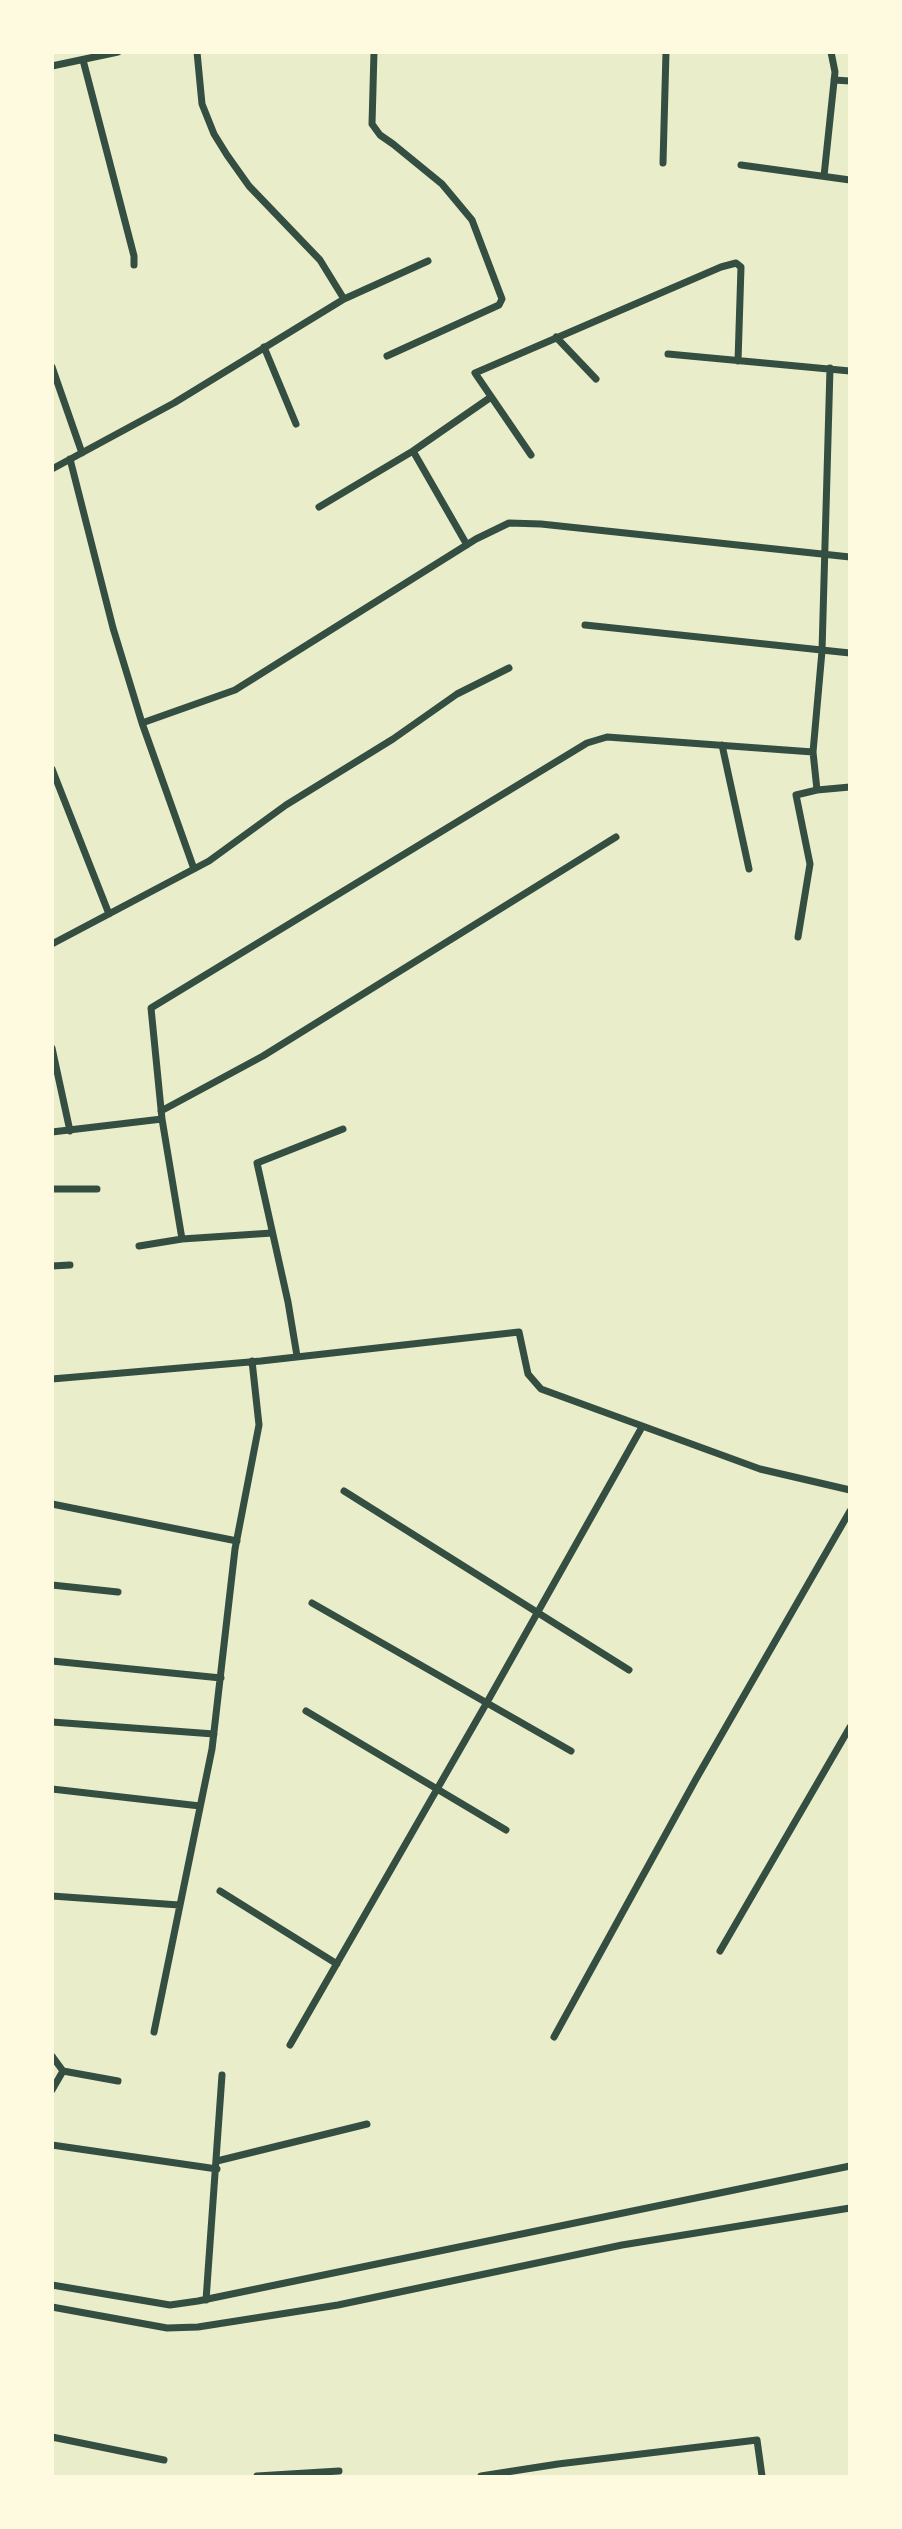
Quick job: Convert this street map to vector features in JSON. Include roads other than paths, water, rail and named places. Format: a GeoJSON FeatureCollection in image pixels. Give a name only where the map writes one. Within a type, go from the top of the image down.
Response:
{"type":"FeatureCollection","features":[{"type":"Feature","properties":{"kind":"street"},"geometry":{"type":"LineString","coordinates":[[52,66],[118,52]]}},
{"type":"Feature","properties":{"kind":"street"},"geometry":{"type":"LineString","coordinates":[[197,52],[201,103],[221,145],[249,187],[320,260],[344,299]]}},
{"type":"Feature","properties":{"kind":"street"},"geometry":{"type":"LineString","coordinates":[[374,52],[372,124],[380,135],[442,184],[472,220],[502,299],[499,305],[387,356]]}},
{"type":"Feature","properties":{"kind":"street"},"geometry":{"type":"LineString","coordinates":[[663,163],[666,52]]}},
{"type":"Feature","properties":{"kind":"street"},"geometry":{"type":"LineString","coordinates":[[824,176],[834,80],[831,52]]}},
{"type":"Feature","properties":{"kind":"street"},"geometry":{"type":"LineString","coordinates":[[83,60],[134,256],[134,265]]}},
{"type":"Feature","properties":{"kind":"street"},"geometry":{"type":"LineString","coordinates":[[834,80],[849,82]]}},
{"type":"Feature","properties":{"kind":"street"},"geometry":{"type":"LineString","coordinates":[[741,165],[849,180]]}},
{"type":"Feature","properties":{"kind":"street"},"geometry":{"type":"LineString","coordinates":[[52,468],[174,403],[344,299],[428,261]]}},
{"type":"Feature","properties":{"kind":"street"},"geometry":{"type":"LineString","coordinates":[[531,455],[475,373],[736,263],[741,267],[738,361]]}},
{"type":"Feature","properties":{"kind":"street"},"geometry":{"type":"LineString","coordinates":[[556,337],[596,379]]}},
{"type":"Feature","properties":{"kind":"street"},"geometry":{"type":"LineString","coordinates":[[264,347],[296,424]]}},
{"type":"Feature","properties":{"kind":"street"},"geometry":{"type":"LineString","coordinates":[[668,354],[849,371]]}},
{"type":"Feature","properties":{"kind":"street"},"geometry":{"type":"LineString","coordinates":[[52,367],[82,453]]}},
{"type":"Feature","properties":{"kind":"street"},"geometry":{"type":"LineString","coordinates":[[817,790],[813,752],[822,651],[830,369]]}},
{"type":"Feature","properties":{"kind":"street"},"geometry":{"type":"LineString","coordinates":[[319,507],[412,451],[491,397]]}},
{"type":"Feature","properties":{"kind":"street"},"geometry":{"type":"LineString","coordinates":[[412,451],[467,545]]}},
{"type":"Feature","properties":{"kind":"street"},"geometry":{"type":"LineString","coordinates":[[70,459],[113,628],[142,723],[194,869]]}},
{"type":"Feature","properties":{"kind":"street"},"geometry":{"type":"LineString","coordinates":[[142,723],[235,690],[467,545],[509,523],[541,524],[849,557]]}},
{"type":"Feature","properties":{"kind":"street"},"geometry":{"type":"LineString","coordinates":[[584,625],[849,653]]}},
{"type":"Feature","properties":{"kind":"street"},"geometry":{"type":"LineString","coordinates":[[52,944],[209,861],[285,805],[393,739],[457,694],[509,667]]}},
{"type":"Feature","properties":{"kind":"street"},"geometry":{"type":"LineString","coordinates":[[182,1239],[162,1115],[151,1009],[587,743],[607,737],[813,752]]}},
{"type":"Feature","properties":{"kind":"street"},"geometry":{"type":"LineString","coordinates":[[722,745],[748,869]]}},
{"type":"Feature","properties":{"kind":"street"},"geometry":{"type":"LineString","coordinates":[[52,769],[109,914]]}},
{"type":"Feature","properties":{"kind":"street"},"geometry":{"type":"LineString","coordinates":[[798,937],[810,863],[796,794],[849,787]]}},
{"type":"Feature","properties":{"kind":"street"},"geometry":{"type":"LineString","coordinates":[[52,1132],[162,1115],[263,1056],[616,837]]}},
{"type":"Feature","properties":{"kind":"street"},"geometry":{"type":"LineString","coordinates":[[52,1048],[70,1131]]}},
{"type":"Feature","properties":{"kind":"street"},"geometry":{"type":"LineString","coordinates":[[297,1356],[288,1302],[257,1163],[342,1129]]}},
{"type":"Feature","properties":{"kind":"street"},"geometry":{"type":"LineString","coordinates":[[52,1189],[97,1189]]}},
{"type":"Feature","properties":{"kind":"street"},"geometry":{"type":"LineString","coordinates":[[139,1246],[182,1239],[272,1233]]}},
{"type":"Feature","properties":{"kind":"street"},"geometry":{"type":"LineString","coordinates":[[52,1266],[70,1265]]}},
{"type":"Feature","properties":{"kind":"street"},"geometry":{"type":"LineString","coordinates":[[52,1379],[252,1361],[519,1332],[528,1374],[541,1389],[760,1469],[849,1490]]}},
{"type":"Feature","properties":{"kind":"street"},"geometry":{"type":"LineString","coordinates":[[154,2032],[214,1734],[237,1541],[258,1425],[252,1361]]}},
{"type":"Feature","properties":{"kind":"street"},"geometry":{"type":"LineString","coordinates":[[290,2045],[642,1427]]}},
{"type":"Feature","properties":{"kind":"street"},"geometry":{"type":"LineString","coordinates":[[344,1491],[629,1670]]}},
{"type":"Feature","properties":{"kind":"street"},"geometry":{"type":"LineString","coordinates":[[52,1512],[53,1504],[237,1541]]}},
{"type":"Feature","properties":{"kind":"street"},"geometry":{"type":"LineString","coordinates":[[554,2037],[696,1779],[849,1511]]}},
{"type":"Feature","properties":{"kind":"street"},"geometry":{"type":"LineString","coordinates":[[52,1586],[118,1592]]}},
{"type":"Feature","properties":{"kind":"street"},"geometry":{"type":"LineString","coordinates":[[312,1603],[570,1751]]}},
{"type":"Feature","properties":{"kind":"street"},"geometry":{"type":"LineString","coordinates":[[52,1661],[221,1678]]}},
{"type":"Feature","properties":{"kind":"street"},"geometry":{"type":"LineString","coordinates":[[306,1711],[506,1830]]}},
{"type":"Feature","properties":{"kind":"street"},"geometry":{"type":"LineString","coordinates":[[52,1722],[214,1734]]}},
{"type":"Feature","properties":{"kind":"street"},"geometry":{"type":"LineString","coordinates":[[720,1951],[849,1727]]}},
{"type":"Feature","properties":{"kind":"street"},"geometry":{"type":"LineString","coordinates":[[52,1790],[200,1806]]}},
{"type":"Feature","properties":{"kind":"street"},"geometry":{"type":"LineString","coordinates":[[220,1891],[337,1965]]}},
{"type":"Feature","properties":{"kind":"street"},"geometry":{"type":"LineString","coordinates":[[52,1896],[179,1905]]}},
{"type":"Feature","properties":{"kind":"street"},"geometry":{"type":"LineString","coordinates":[[52,2056],[62,2071],[118,2081]]}},
{"type":"Feature","properties":{"kind":"street"},"geometry":{"type":"LineString","coordinates":[[52,2090],[62,2071]]}},
{"type":"Feature","properties":{"kind":"street"},"geometry":{"type":"LineString","coordinates":[[206,2300],[222,2075]]}},
{"type":"Feature","properties":{"kind":"street"},"geometry":{"type":"LineString","coordinates":[[52,2145],[217,2165],[367,2124]]}},
{"type":"Feature","properties":{"kind":"street"},"geometry":{"type":"LineString","coordinates":[[52,2285],[170,2305],[206,2300],[613,2213],[849,2166]]}},
{"type":"Feature","properties":{"kind":"street"},"geometry":{"type":"LineString","coordinates":[[52,2307],[167,2328],[198,2327],[363,2300],[622,2245],[849,2208]]}},
{"type":"Feature","properties":{"kind":"street"},"geometry":{"type":"LineString","coordinates":[[52,2437],[164,2460]]}},
{"type":"Feature","properties":{"kind":"street"},"geometry":{"type":"LineString","coordinates":[[487,2476],[558,2464],[757,2440],[762,2476]]}},
{"type":"Feature","properties":{"kind":"street"},"geometry":{"type":"LineString","coordinates":[[257,2476],[339,2471]]}}]}
